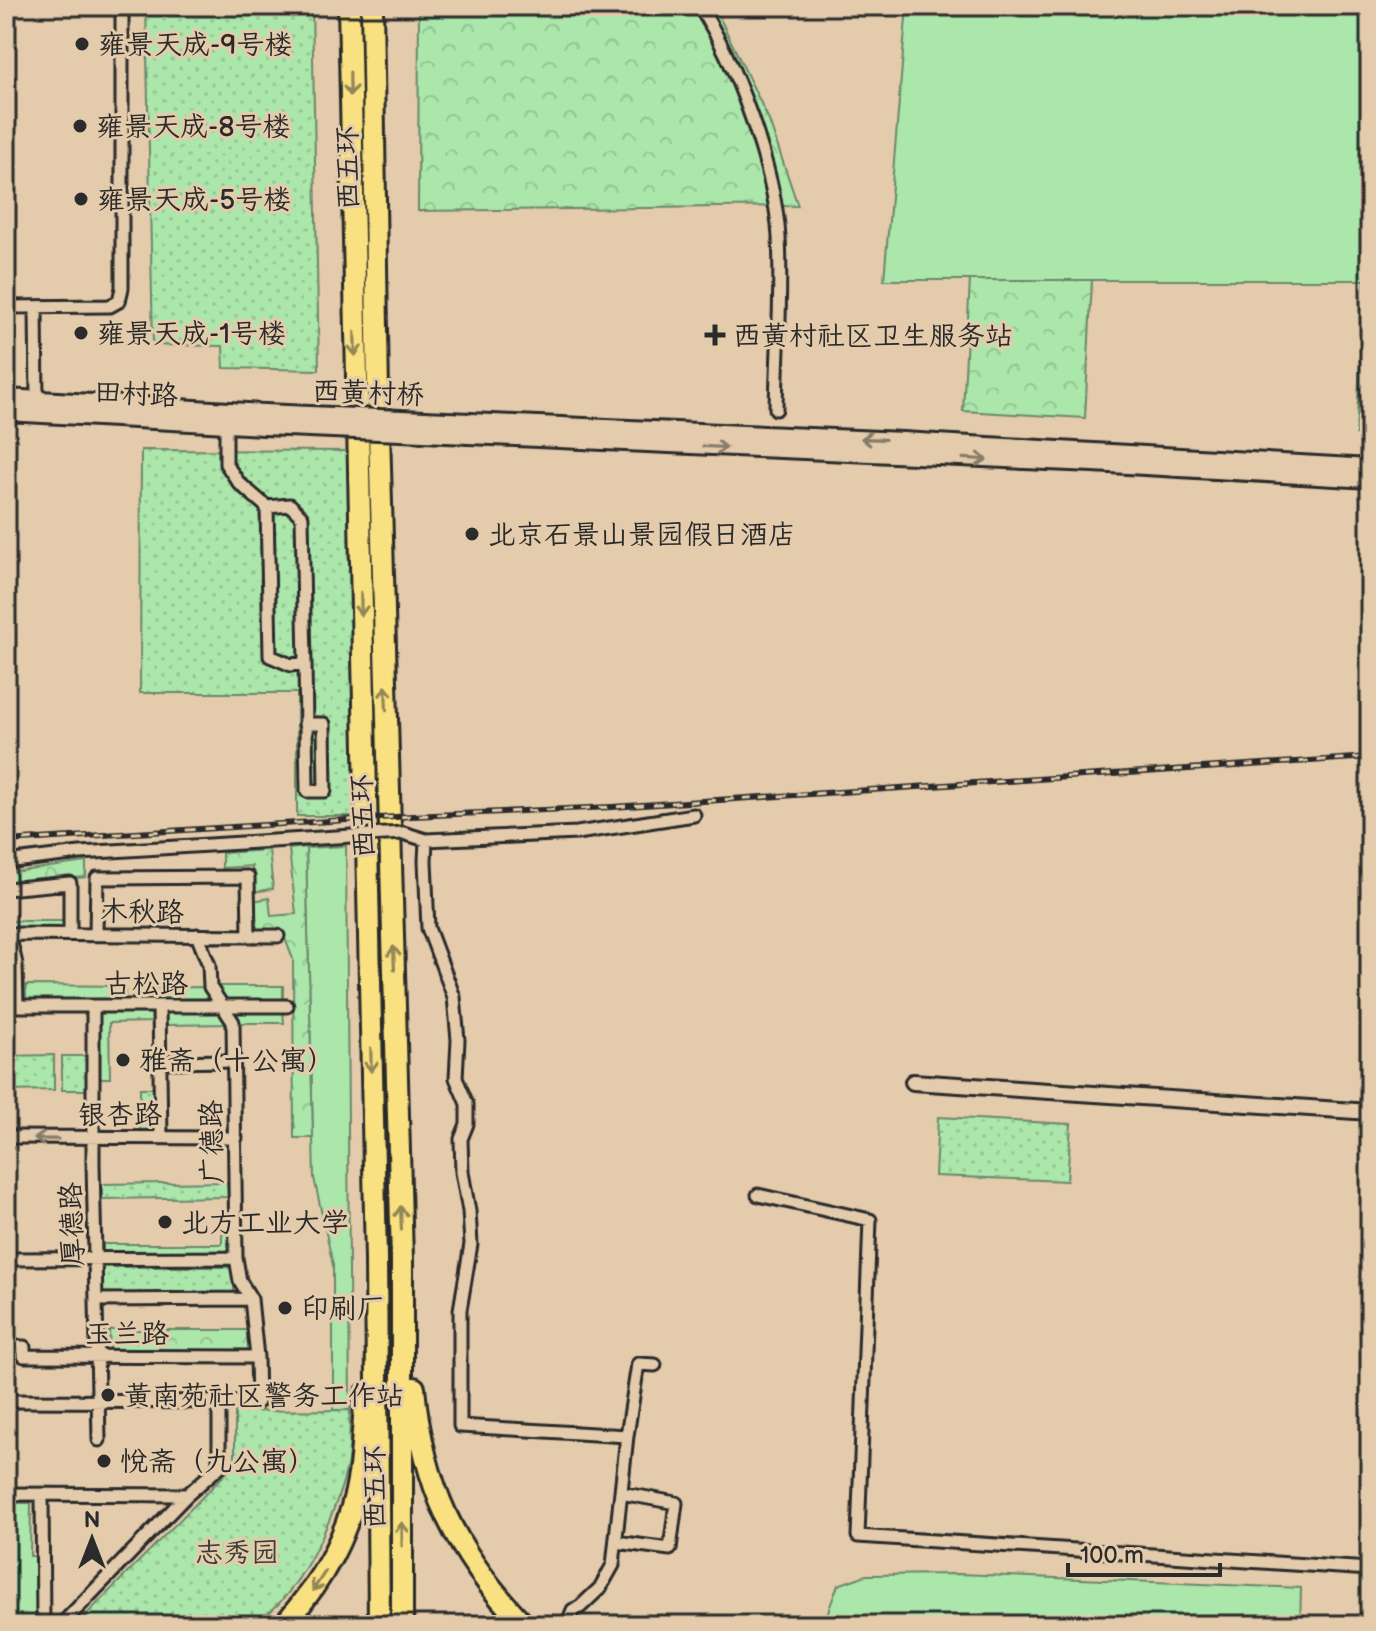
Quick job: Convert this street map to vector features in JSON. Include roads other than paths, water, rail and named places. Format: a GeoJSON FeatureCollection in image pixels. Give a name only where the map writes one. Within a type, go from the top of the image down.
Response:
{"type":"FeatureCollection","features":[{"type":"Feature","properties":{"kind":"highway","name":"西五环"},"geometry":{"type":"LineString","coordinates":[[349,6],[376,1260],[379,1618]]}},
{"type":"Feature","properties":{"kind":"highway","name":"西五环"},"geometry":{"type":"LineString","coordinates":[[372,6],[378,395],[402,1259],[402,1619]]}},
{"type":"Feature","properties":{"kind":"highway"},"geometry":{"type":"LineString","coordinates":[[402,1259],[417,1422],[428,1472],[440,1506],[463,1547],[485,1581],[520,1621]]}},
{"type":"Feature","properties":{"kind":"highway"},"geometry":{"type":"LineString","coordinates":[[287,1622],[324,1574],[340,1543],[351,1511],[359,1476],[376,1260]]}},
{"type":"Feature","properties":{"kind":"main road","name":"田村路"},"geometry":{"type":"LineString","coordinates":[[6,398],[264,419]]}},
{"type":"Feature","properties":{"kind":"main road","name":"田村路"},"geometry":{"type":"LineString","coordinates":[[6,412],[226,424],[264,419]]}},
{"type":"Feature","properties":{"kind":"main road","name":"西黄村桥"},"geometry":{"type":"LineString","coordinates":[[264,419],[470,429]]}},
{"type":"Feature","properties":{"kind":"main road"},"geometry":{"type":"LineString","coordinates":[[470,429],[889,440],[1370,468]]}},
{"type":"Feature","properties":{"kind":"main road"},"geometry":{"type":"LineString","coordinates":[[470,429],[1370,479]]}},
{"type":"Feature","properties":{"kind":"street"},"geometry":{"type":"LineString","coordinates":[[6,307],[110,306],[119,301],[122,274],[122,6]]}},
{"type":"Feature","properties":{"kind":"street"},"geometry":{"type":"LineString","coordinates":[[699,6],[743,95],[770,184],[779,236],[776,409]]}},
{"type":"Feature","properties":{"kind":"street"},"geometry":{"type":"LineString","coordinates":[[36,308],[37,400]]}},
{"type":"Feature","properties":{"kind":"street"},"geometry":{"type":"LineString","coordinates":[[226,424],[226,464],[239,483],[267,507],[290,505],[302,517],[305,724],[307,791],[325,791],[324,724],[305,724]]}},
{"type":"Feature","properties":{"kind":"street"},"geometry":{"type":"LineString","coordinates":[[267,507],[270,656],[291,665],[305,663]]}},
{"type":"Feature","properties":{"kind":"street"},"geometry":{"type":"LineString","coordinates":[[6,862],[80,853],[403,833],[426,840],[577,833],[694,815]]}},
{"type":"Feature","properties":{"kind":"street"},"geometry":{"type":"LineString","coordinates":[[426,840],[428,928],[454,997],[458,1040],[456,1078],[467,1104],[467,1124],[461,1139],[471,1244],[460,1310],[460,1426],[627,1436]]}},
{"type":"Feature","properties":{"kind":"street"},"geometry":{"type":"LineString","coordinates":[[96,934],[97,878],[248,877],[249,936]]}},
{"type":"Feature","properties":{"kind":"street"},"geometry":{"type":"LineString","coordinates":[[6,889],[70,883],[70,934]]}},
{"type":"Feature","properties":{"kind":"street"},"geometry":{"type":"LineString","coordinates":[[8,934],[16,964],[12,1006]]}},
{"type":"Feature","properties":{"kind":"street","name":"木秋路"},"geometry":{"type":"LineString","coordinates":[[8,934],[278,936]]}},
{"type":"Feature","properties":{"kind":"street","name":"广德路"},"geometry":{"type":"LineString","coordinates":[[197,935],[209,965],[210,987],[233,1022],[236,1258],[240,1281],[251,1299],[257,1357],[258,1402],[219,1401]]}},
{"type":"Feature","properties":{"kind":"street","name":"古松路"},"geometry":{"type":"LineString","coordinates":[[12,1006],[287,1006]]}},
{"type":"Feature","properties":{"kind":"street","name":"厚德路"},"geometry":{"type":"LineString","coordinates":[[93,1007],[99,1440]]}},
{"type":"Feature","properties":{"kind":"street"},"geometry":{"type":"LineString","coordinates":[[159,1007],[161,1137]]}},
{"type":"Feature","properties":{"kind":"street"},"geometry":{"type":"LineString","coordinates":[[161,1062],[234,1061]]}},
{"type":"Feature","properties":{"kind":"street"},"geometry":{"type":"LineString","coordinates":[[913,1082],[1370,1112]]}},
{"type":"Feature","properties":{"kind":"street","name":"银杏路"},"geometry":{"type":"LineString","coordinates":[[6,1137],[236,1138]]}},
{"type":"Feature","properties":{"kind":"street"},"geometry":{"type":"LineString","coordinates":[[758,1195],[870,1220],[858,1536],[1370,1569]]}},
{"type":"Feature","properties":{"kind":"street"},"geometry":{"type":"LineString","coordinates":[[6,1259],[236,1258]]}},
{"type":"Feature","properties":{"kind":"street"},"geometry":{"type":"LineString","coordinates":[[97,1300],[251,1299]]}},
{"type":"Feature","properties":{"kind":"street","name":"玉兰路"},"geometry":{"type":"LineString","coordinates":[[6,1347],[24,1347],[24,1356],[257,1357]]}},
{"type":"Feature","properties":{"kind":"street"},"geometry":{"type":"LineString","coordinates":[[567,1625],[573,1610],[600,1588],[613,1565],[638,1364],[655,1365]]}},
{"type":"Feature","properties":{"kind":"street"},"geometry":{"type":"LineString","coordinates":[[6,1401],[219,1401],[219,1467],[187,1495],[61,1625]]}},
{"type":"Feature","properties":{"kind":"street"},"geometry":{"type":"LineString","coordinates":[[616,1542],[670,1549],[676,1503],[621,1493]]}},
{"type":"Feature","properties":{"kind":"street"},"geometry":{"type":"LineString","coordinates":[[6,1494],[187,1495]]}},
{"type":"Feature","properties":{"kind":"street"},"geometry":{"type":"LineString","coordinates":[[42,1494],[43,1625]]}},
{"type":"Feature","properties":{"kind":"railway"},"geometry":{"type":"LineString","coordinates":[[6,841],[612,807],[1370,757]]}},
{"type":"Feature","properties":{"kind":"place","name":"雍景天成-9号楼"},"geometry":{"type":"Point","coordinates":[82,44]}},
{"type":"Feature","properties":{"kind":"place","name":"雍景天成-8号楼"},"geometry":{"type":"Point","coordinates":[80,126]}},
{"type":"Feature","properties":{"kind":"place","name":"雍景天成-5号楼"},"geometry":{"type":"Point","coordinates":[81,199]}},
{"type":"Feature","properties":{"kind":"place","name":"雍景天成-1号楼"},"geometry":{"type":"Point","coordinates":[81,333]}},
{"type":"Feature","properties":{"kind":"place","name":"西黄村社区卫生服务站"},"geometry":{"type":"Point","coordinates":[715,335]}},
{"type":"Feature","properties":{"kind":"place","name":"北京石景山景园假日酒店"},"geometry":{"type":"Point","coordinates":[472,534]}},
{"type":"Feature","properties":{"kind":"place","name":"雅斋（十公寓）"},"geometry":{"type":"Point","coordinates":[123,1060]}},
{"type":"Feature","properties":{"kind":"place","name":"北方工业大学"},"geometry":{"type":"Point","coordinates":[165,1222]}},
{"type":"Feature","properties":{"kind":"place","name":"印刷厂"},"geometry":{"type":"Point","coordinates":[285,1308]}},
{"type":"Feature","properties":{"kind":"place","name":"黄南苑社区警务工作站"},"geometry":{"type":"Point","coordinates":[108,1395]}},
{"type":"Feature","properties":{"kind":"place","name":"悦斋（九公寓）"},"geometry":{"type":"Point","coordinates":[104,1461]}},
{"type":"Feature","properties":{"kind":"park label","name":"志秀园"},"geometry":{"type":"Point","coordinates":[237,1552]}}]}
